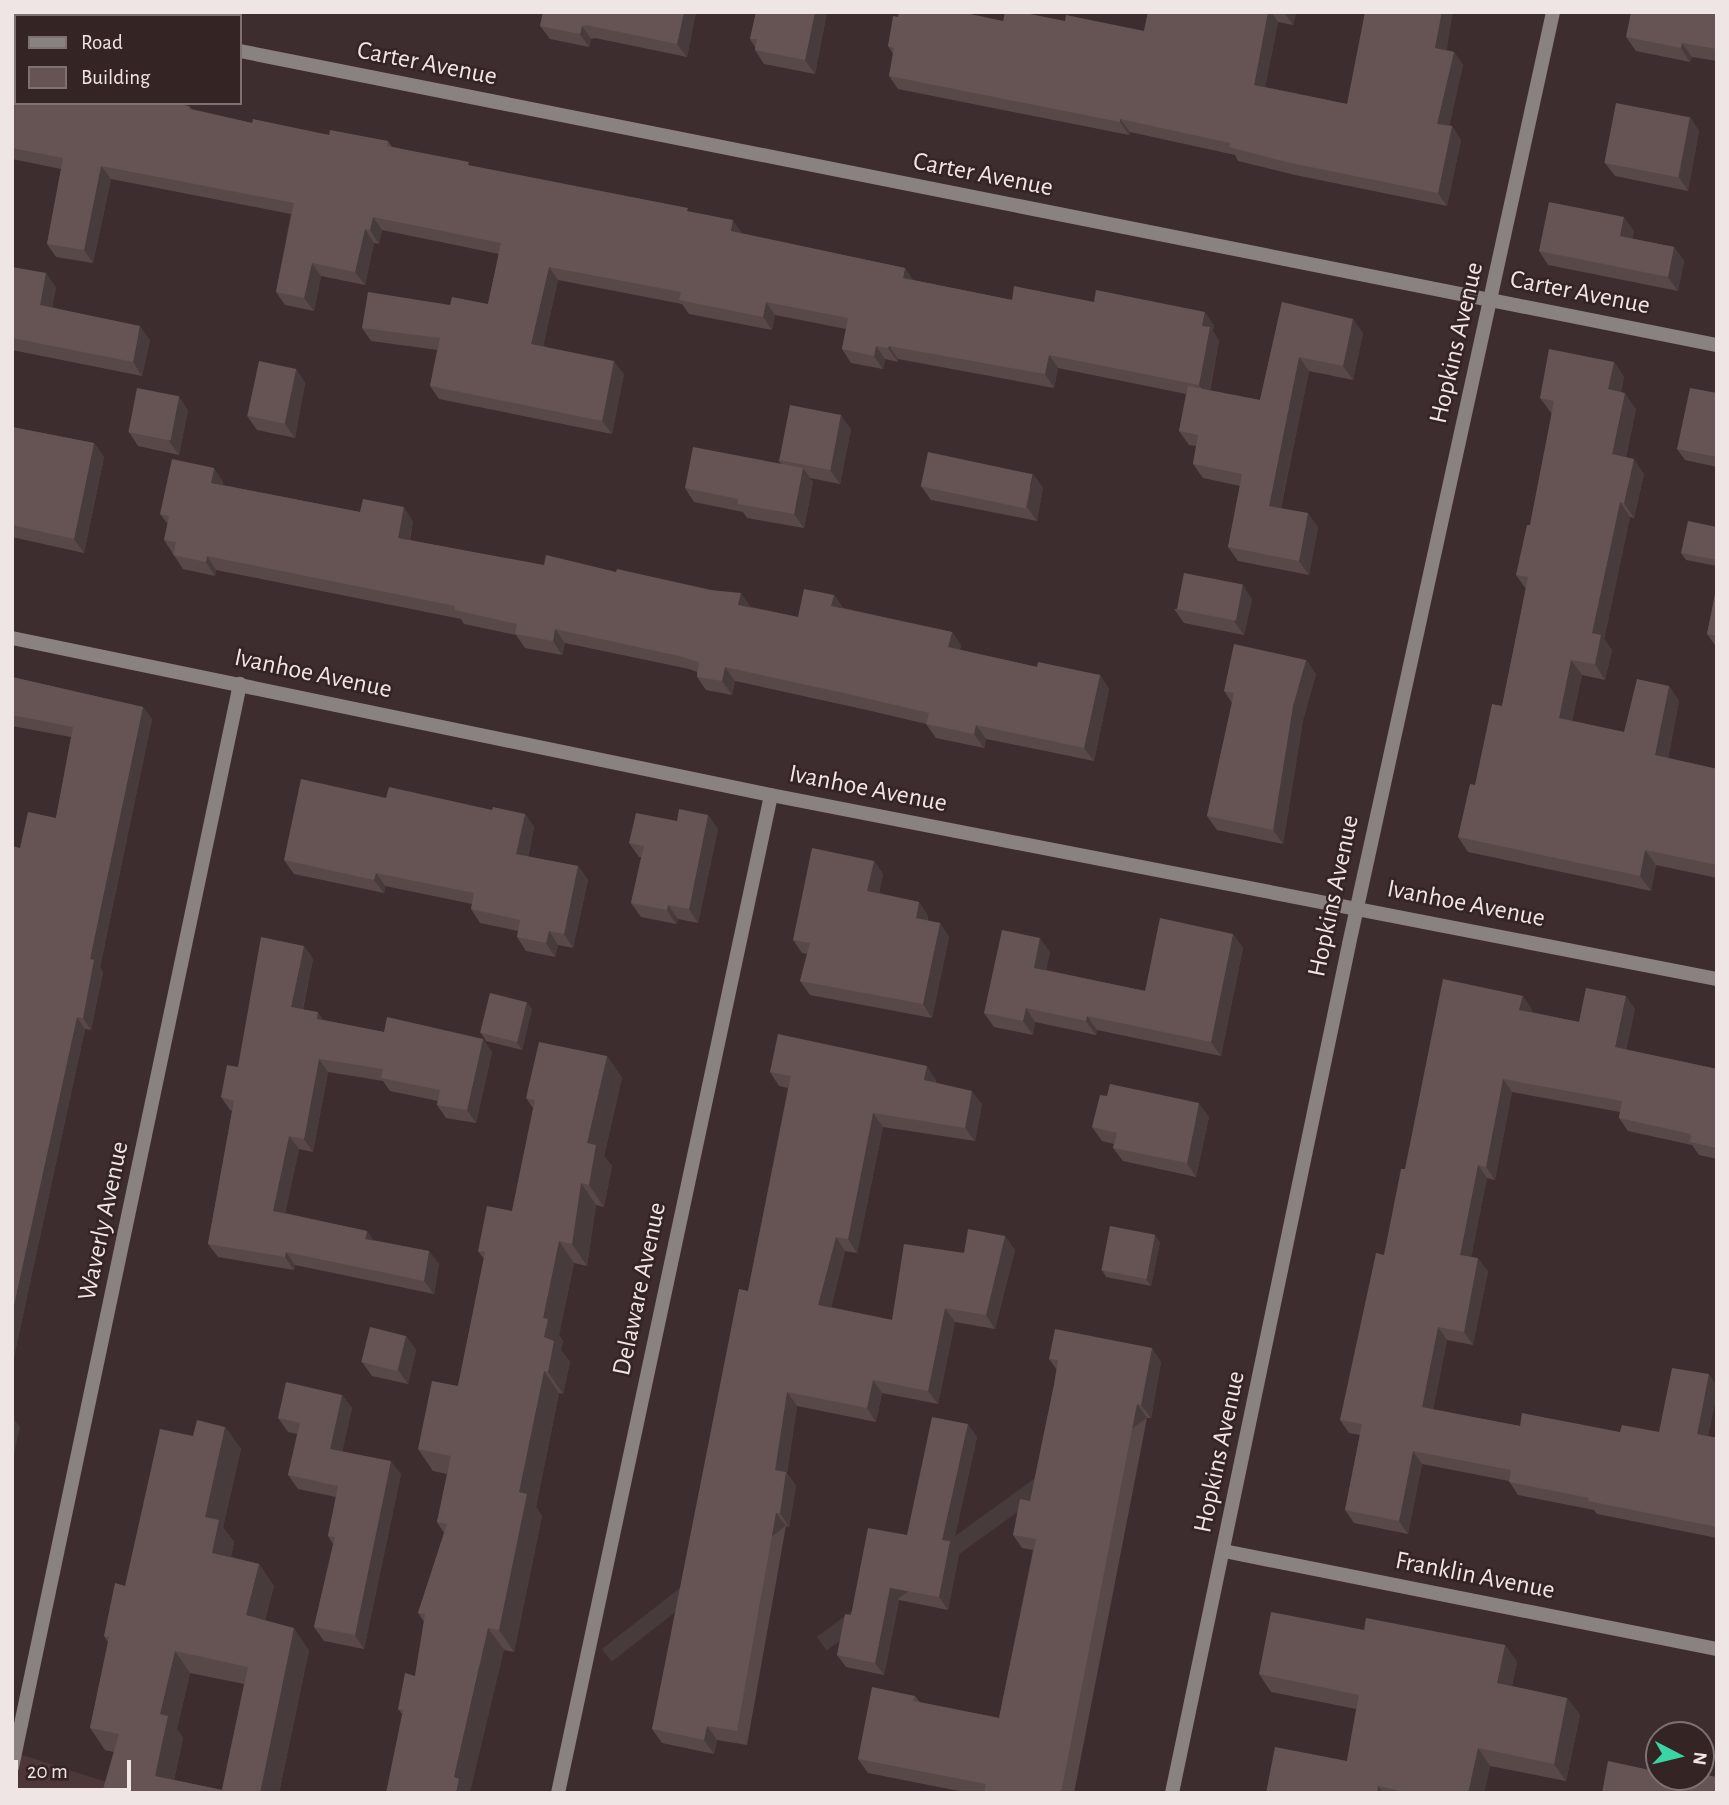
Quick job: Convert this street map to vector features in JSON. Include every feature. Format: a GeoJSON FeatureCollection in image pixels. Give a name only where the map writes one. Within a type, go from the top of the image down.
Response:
{"type":"FeatureCollection","features":[{"type":"Feature","properties":{"kind":"street","name":"Hopkins Avenue"},"geometry":{"type":"LineString","coordinates":[[1172,1793],[1356,908],[1492,302],[1553,12]]}},
{"type":"Feature","properties":{"kind":"street","name":"Carter Avenue"},"geometry":{"type":"LineString","coordinates":[[242,51],[1717,345]]}},
{"type":"Feature","properties":{"kind":"street","name":"Ivanhoe Avenue"},"geometry":{"type":"LineString","coordinates":[[12,638],[771,795],[1717,979]]}},
{"type":"Feature","properties":{"kind":"street","name":"Waverly Avenue"},"geometry":{"type":"LineString","coordinates":[[12,1767],[240,684]]}},
{"type":"Feature","properties":{"kind":"street","name":"Delaware Avenue"},"geometry":{"type":"LineString","coordinates":[[560,1792],[771,795]]}},
{"type":"Feature","properties":{"kind":"street","name":"Franklin Avenue"},"geometry":{"type":"LineString","coordinates":[[1224,1551],[1717,1649]]}},
{"type":"Feature","properties":{"kind":"shaded area"},"geometry":{"type":"Polygon","coordinates":[[[16,1753],[146,1793],[12,1793],[12,1767],[16,1753]]]}},
{"type":"Feature","properties":{"kind":"building"},"geometry":{"type":"Polygon","coordinates":[[[543,12],[684,12],[677,44],[586,25],[582,26],[580,34],[540,26],[543,12]]]}},
{"type":"Feature","properties":{"kind":"building"},"geometry":{"type":"Polygon","coordinates":[[[756,12],[815,12],[805,60],[755,50],[757,39],[750,39],[756,12]]]}},
{"type":"Feature","properties":{"kind":"building"},"geometry":{"type":"Polygon","coordinates":[[[899,12],[961,12],[1003,21],[1005,12],[1020,12],[1065,21],[1066,15],[1144,31],[1148,12],[1268,12],[1254,85],[1347,104],[1365,12],[1442,12],[1435,48],[1454,52],[1437,124],[1452,126],[1438,193],[1286,162],[1229,147],[1230,143],[1120,119],[1120,122],[889,76],[894,48],[888,46],[893,16],[898,17],[899,12]]]}},
{"type":"Feature","properties":{"kind":"building"},"geometry":{"type":"Polygon","coordinates":[[[1631,12],[1717,12],[1717,49],[1682,43],[1681,48],[1626,37],[1631,12]]]}},
{"type":"Feature","properties":{"kind":"building"},"geometry":{"type":"Polygon","coordinates":[[[12,69],[14,105],[184,105],[189,106],[189,109],[252,123],[253,119],[329,135],[330,130],[388,141],[387,146],[469,162],[468,165],[688,208],[687,211],[733,220],[731,231],[905,268],[903,278],[1012,300],[1014,286],[1094,302],[1096,290],[1205,312],[1202,326],[1210,327],[1199,385],[1049,355],[1045,374],[889,346],[876,346],[874,356],[842,349],[848,318],[766,302],[763,317],[679,300],[681,292],[549,267],[531,344],[614,361],[602,421],[430,386],[440,338],[362,328],[368,292],[450,305],[452,297],[488,304],[501,243],[373,217],[370,230],[365,229],[355,272],[312,263],[304,298],[276,292],[294,203],[101,166],[84,250],[47,244],[63,158],[12,148],[12,69]]]}},
{"type":"Feature","properties":{"kind":"building"},"geometry":{"type":"Polygon","coordinates":[[[1616,103],[1690,117],[1678,177],[1604,163],[1616,103]]]}},
{"type":"Feature","properties":{"kind":"building"},"geometry":{"type":"Polygon","coordinates":[[[1549,202],[1624,217],[1620,236],[1674,247],[1668,277],[1539,251],[1549,202]]]}},
{"type":"Feature","properties":{"kind":"building"},"geometry":{"type":"Polygon","coordinates":[[[12,267],[46,273],[40,305],[140,326],[133,362],[12,338],[12,267]]]}},
{"type":"Feature","properties":{"kind":"building"},"geometry":{"type":"Polygon","coordinates":[[[1282,302],[1353,319],[1343,366],[1299,357],[1269,506],[1308,513],[1299,561],[1228,547],[1242,474],[1193,464],[1198,435],[1179,431],[1188,386],[1260,400],[1282,302]]]}},
{"type":"Feature","properties":{"kind":"building"},"geometry":{"type":"Polygon","coordinates":[[[1549,349],[1614,362],[1608,389],[1625,393],[1612,454],[1634,459],[1624,503],[1620,502],[1592,633],[1601,635],[1595,664],[1571,660],[1559,718],[1624,732],[1637,679],[1669,686],[1655,755],[1717,769],[1717,865],[1645,850],[1640,876],[1458,837],[1470,784],[1475,785],[1492,704],[1502,706],[1528,577],[1516,575],[1527,525],[1530,525],[1554,401],[1540,398],[1549,349]]]}},
{"type":"Feature","properties":{"kind":"building"},"geometry":{"type":"Polygon","coordinates":[[[259,361],[296,369],[285,424],[247,416],[259,361]]]}},
{"type":"Feature","properties":{"kind":"building"},"geometry":{"type":"Polygon","coordinates":[[[137,388],[179,396],[171,440],[128,432],[137,388]]]}},
{"type":"Feature","properties":{"kind":"building"},"geometry":{"type":"Polygon","coordinates":[[[1690,388],[1717,393],[1717,457],[1677,449],[1690,388]]]}},
{"type":"Feature","properties":{"kind":"building"},"geometry":{"type":"Polygon","coordinates":[[[790,405],[841,415],[830,470],[779,460],[790,405]]]}},
{"type":"Feature","properties":{"kind":"building"},"geometry":{"type":"Polygon","coordinates":[[[12,427],[94,443],[74,539],[12,525],[12,427]]]}},
{"type":"Feature","properties":{"kind":"building"},"geometry":{"type":"Polygon","coordinates":[[[693,447],[803,468],[794,514],[738,504],[738,499],[685,488],[693,447]]]}},
{"type":"Feature","properties":{"kind":"building"},"geometry":{"type":"Polygon","coordinates":[[[928,452],[1033,474],[1025,508],[921,486],[928,452]]]}},
{"type":"Feature","properties":{"kind":"building"},"geometry":{"type":"Polygon","coordinates":[[[172,459],[214,468],[211,483],[360,512],[363,499],[404,507],[398,538],[544,565],[546,555],[616,572],[617,569],[711,590],[741,593],[738,605],[798,617],[804,589],[834,595],[831,606],[952,632],[948,647],[1037,667],[1038,662],[1100,675],[1084,748],[976,725],[974,734],[926,724],[929,713],[725,667],[722,681],[697,677],[699,662],[679,656],[555,629],[553,641],[515,634],[517,624],[455,610],[455,606],[207,556],[206,562],[173,555],[176,542],[164,540],[169,516],[160,514],[172,459]]]}},
{"type":"Feature","properties":{"kind":"building"},"geometry":{"type":"Polygon","coordinates":[[[1688,521],[1717,527],[1717,560],[1681,553],[1688,521]]]}},
{"type":"Feature","properties":{"kind":"building"},"geometry":{"type":"Polygon","coordinates":[[[1184,573],[1243,584],[1236,621],[1177,609],[1184,573]]]}},
{"type":"Feature","properties":{"kind":"building"},"geometry":{"type":"Polygon","coordinates":[[[1717,590],[1717,636],[1707,634],[1717,590]]]}},
{"type":"Feature","properties":{"kind":"building"},"geometry":{"type":"Polygon","coordinates":[[[1234,644],[1306,660],[1293,706],[1273,830],[1207,816],[1234,693],[1224,691],[1234,644]]]}},
{"type":"Feature","properties":{"kind":"building"},"geometry":{"type":"Polygon","coordinates":[[[12,677],[143,707],[90,959],[94,960],[83,1018],[77,1017],[12,1314],[12,846],[20,848],[28,812],[56,818],[73,727],[12,715],[12,677]]]}},
{"type":"Feature","properties":{"kind":"building"},"geometry":{"type":"Polygon","coordinates":[[[301,779],[386,798],[389,787],[492,810],[493,807],[525,814],[516,854],[578,866],[564,934],[549,931],[546,943],[517,937],[520,920],[471,909],[474,893],[376,873],[374,880],[284,860],[301,779]]]}},
{"type":"Feature","properties":{"kind":"building"},"geometry":{"type":"Polygon","coordinates":[[[679,809],[708,815],[689,909],[668,905],[667,910],[631,903],[644,846],[629,843],[636,813],[677,821],[679,809]]]}},
{"type":"Feature","properties":{"kind":"building"},"geometry":{"type":"Polygon","coordinates":[[[812,848],[874,861],[867,891],[919,902],[916,918],[940,923],[923,1004],[800,981],[810,943],[793,940],[812,848]]]}},
{"type":"Feature","properties":{"kind":"building"},"geometry":{"type":"Polygon","coordinates":[[[1160,918],[1233,934],[1211,1042],[1087,1016],[1086,1021],[1026,1008],[1023,1021],[984,1013],[1002,930],[1040,938],[1034,968],[1145,991],[1160,918]]]}},
{"type":"Feature","properties":{"kind":"building"},"geometry":{"type":"Polygon","coordinates":[[[261,937],[304,946],[291,1007],[318,1012],[317,1019],[384,1032],[387,1017],[483,1039],[467,1110],[437,1105],[440,1090],[381,1078],[383,1069],[319,1059],[304,1139],[289,1136],[273,1211],[367,1231],[365,1239],[429,1251],[424,1281],[286,1252],[285,1257],[208,1244],[234,1101],[221,1097],[227,1065],[238,1067],[261,937]]]}},
{"type":"Feature","properties":{"kind":"building"},"geometry":{"type":"Polygon","coordinates":[[[1443,979],[1523,996],[1519,1010],[1579,1022],[1586,988],[1626,996],[1615,1047],[1717,1069],[1717,1148],[1690,1142],[1691,1134],[1619,1118],[1622,1101],[1503,1079],[1486,1167],[1478,1165],[1460,1255],[1478,1258],[1464,1332],[1438,1327],[1422,1407],[1520,1426],[1522,1413],[1620,1432],[1622,1425],[1659,1432],[1672,1368],[1709,1374],[1697,1434],[1717,1438],[1717,1527],[1509,1482],[1511,1470],[1413,1451],[1399,1521],[1345,1510],[1362,1424],[1340,1420],[1376,1253],[1384,1255],[1401,1169],[1405,1169],[1443,979]]]}},
{"type":"Feature","properties":{"kind":"building"},"geometry":{"type":"Polygon","coordinates":[[[490,993],[527,1002],[517,1042],[480,1033],[490,993]]]}},
{"type":"Feature","properties":{"kind":"building"},"geometry":{"type":"Polygon","coordinates":[[[778,1034],[927,1066],[924,1080],[972,1091],[965,1128],[873,1113],[848,1239],[836,1237],[818,1305],[892,1320],[904,1244],[964,1253],[968,1229],[1005,1236],[986,1315],[945,1308],[928,1391],[873,1380],[867,1408],[787,1392],[775,1470],[786,1472],[780,1513],[776,1513],[737,1731],[707,1726],[704,1740],[652,1729],[739,1289],[748,1291],[791,1076],[770,1072],[778,1034]]]}},
{"type":"Feature","properties":{"kind":"building"},"geometry":{"type":"Polygon","coordinates":[[[539,1042],[607,1056],[587,1143],[596,1145],[589,1185],[581,1183],[572,1244],[559,1241],[543,1318],[548,1319],[544,1337],[554,1341],[548,1372],[544,1371],[519,1492],[527,1494],[499,1630],[488,1628],[454,1777],[459,1779],[456,1793],[386,1793],[403,1710],[398,1709],[405,1673],[415,1676],[425,1614],[418,1613],[447,1524],[437,1522],[451,1456],[418,1449],[432,1381],[458,1386],[485,1252],[478,1251],[487,1206],[512,1211],[535,1100],[526,1098],[539,1042]]]}},
{"type":"Feature","properties":{"kind":"building"},"geometry":{"type":"Polygon","coordinates":[[[1110,1084],[1199,1103],[1187,1163],[1113,1148],[1117,1133],[1092,1127],[1100,1095],[1107,1096],[1110,1084]]]}},
{"type":"Feature","properties":{"kind":"building"},"geometry":{"type":"Polygon","coordinates":[[[1110,1226],[1155,1235],[1147,1279],[1101,1270],[1110,1226]]]}},
{"type":"Feature","properties":{"kind":"building"},"geometry":{"type":"Polygon","coordinates":[[[370,1327],[406,1336],[397,1371],[361,1362],[370,1327]]]}},
{"type":"Feature","properties":{"kind":"building"},"geometry":{"type":"Polygon","coordinates":[[[1055,1329],[1152,1348],[1141,1405],[1137,1404],[1061,1793],[984,1793],[986,1784],[858,1759],[872,1687],[915,1696],[913,1701],[999,1718],[1036,1539],[1013,1535],[1020,1499],[1030,1501],[1054,1385],[1058,1360],[1049,1359],[1055,1329]]]}},
{"type":"Feature","properties":{"kind":"building"},"geometry":{"type":"Polygon","coordinates":[[[286,1382],[342,1395],[330,1449],[391,1461],[355,1635],[314,1627],[335,1537],[328,1536],[338,1486],[288,1475],[300,1423],[278,1418],[286,1382]]]}},
{"type":"Feature","properties":{"kind":"building"},"geometry":{"type":"Polygon","coordinates":[[[932,1417],[968,1424],[942,1540],[950,1541],[939,1597],[890,1588],[875,1663],[837,1655],[845,1614],[851,1615],[868,1528],[907,1535],[932,1417]]]}},
{"type":"Feature","properties":{"kind":"building"},"geometry":{"type":"Polygon","coordinates":[[[197,1420],[225,1427],[205,1517],[219,1520],[212,1553],[259,1564],[246,1615],[294,1628],[260,1793],[102,1793],[119,1734],[90,1728],[109,1637],[104,1636],[115,1583],[125,1586],[160,1429],[193,1436],[197,1420]],[[175,1651],[160,1714],[168,1716],[155,1776],[222,1790],[248,1667],[175,1651]]]}},
{"type":"Feature","properties":{"kind":"building"},"geometry":{"type":"Polygon","coordinates":[[[1271,1612],[1364,1630],[1366,1618],[1505,1645],[1497,1683],[1567,1698],[1554,1764],[1478,1748],[1468,1793],[1408,1793],[1378,1786],[1377,1793],[1266,1793],[1275,1747],[1347,1761],[1359,1695],[1259,1674],[1271,1612]]]}},
{"type":"Feature","properties":{"kind":"building"},"geometry":{"type":"Polygon","coordinates":[[[1608,1761],[1645,1769],[1645,1791],[1715,1791],[1717,1777],[1717,1793],[1602,1793],[1608,1761]]]}}]}
